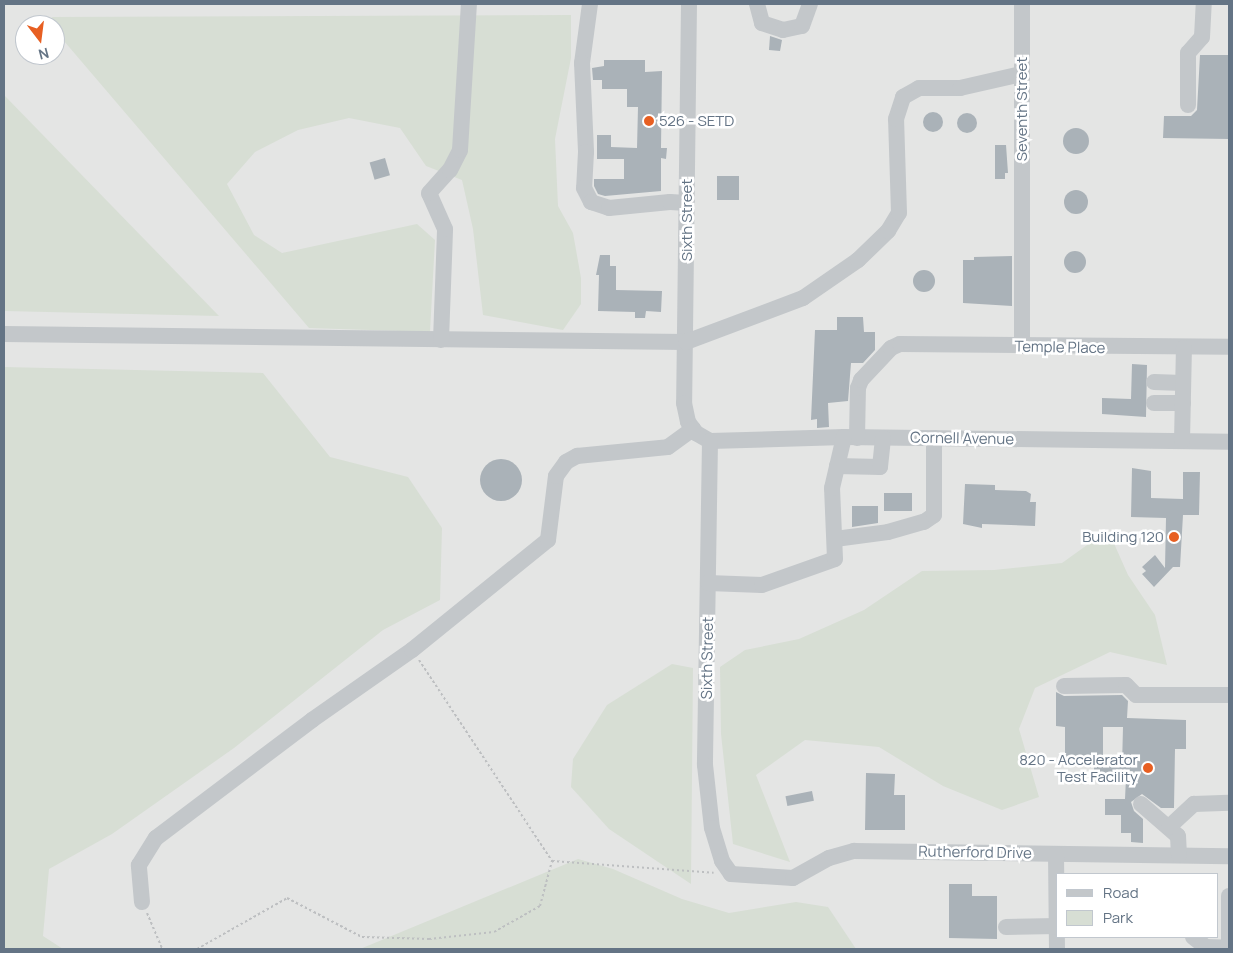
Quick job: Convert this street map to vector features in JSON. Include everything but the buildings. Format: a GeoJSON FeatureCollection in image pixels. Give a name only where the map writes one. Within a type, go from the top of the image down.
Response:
{"type":"FeatureCollection","features":[{"type":"Feature","properties":{"kind":"street"},"geometry":{"type":"LineString","coordinates":[[441,340],[445,229],[429,193],[450,170],[460,150],[469,4]]}},
{"type":"Feature","properties":{"kind":"street"},"geometry":{"type":"LineString","coordinates":[[590,4],[582,63],[586,152],[584,188],[591,202],[609,208],[670,202],[687,203]]}},
{"type":"Feature","properties":{"kind":"street","name":"Sixth Street"},"geometry":{"type":"LineString","coordinates":[[689,4],[684,403],[700,434],[708,583],[707,799],[716,842],[730,873]]}},
{"type":"Feature","properties":{"kind":"street"},"geometry":{"type":"LineString","coordinates":[[756,4],[762,23],[783,30],[802,26],[810,4]]}},
{"type":"Feature","properties":{"kind":"street","name":"Seventh Street"},"geometry":{"type":"LineString","coordinates":[[1022,4],[1022,346]]}},
{"type":"Feature","properties":{"kind":"street"},"geometry":{"type":"LineString","coordinates":[[1188,105],[1188,53],[1202,37],[1204,4]]}},
{"type":"Feature","properties":{"kind":"street"},"geometry":{"type":"LineString","coordinates":[[4,334],[686,342],[803,298],[858,260],[888,231],[899,213],[896,119],[903,97],[918,88],[960,88],[1021,74]]}},
{"type":"Feature","properties":{"kind":"street","name":"Temple Place"},"geometry":{"type":"LineString","coordinates":[[850,437],[858,388],[864,376],[892,348],[904,344],[1229,347]]}},
{"type":"Feature","properties":{"kind":"street"},"geometry":{"type":"LineString","coordinates":[[1182,441],[1184,348]]}},
{"type":"Feature","properties":{"kind":"street"},"geometry":{"type":"LineString","coordinates":[[1154,382],[1183,383]]}},
{"type":"Feature","properties":{"kind":"street"},"geometry":{"type":"LineString","coordinates":[[1154,403],[1183,403]]}},
{"type":"Feature","properties":{"kind":"street"},"geometry":{"type":"LineString","coordinates":[[142,902],[139,865],[156,838],[312,720],[412,650],[548,540],[556,476],[566,462],[577,456],[668,447],[700,434]]}},
{"type":"Feature","properties":{"kind":"street","name":"Cornell Avenue"},"geometry":{"type":"LineString","coordinates":[[700,434],[1229,442]]}},
{"type":"Feature","properties":{"kind":"street"},"geometry":{"type":"LineString","coordinates":[[708,583],[772,583],[835,559],[832,488],[836,466],[850,437]]}},
{"type":"Feature","properties":{"kind":"street"},"geometry":{"type":"LineString","coordinates":[[836,466],[880,467],[882,438]]}},
{"type":"Feature","properties":{"kind":"street"},"geometry":{"type":"LineString","coordinates":[[835,539],[888,532],[924,522],[934,515],[934,438]]}},
{"type":"Feature","properties":{"kind":"street"},"geometry":{"type":"LineString","coordinates":[[1064,686],[1126,685],[1136,695],[1229,695]]}},
{"type":"Feature","properties":{"kind":"street"},"geometry":{"type":"LineString","coordinates":[[1141,804],[1178,836],[1179,855]]}},
{"type":"Feature","properties":{"kind":"street"},"geometry":{"type":"LineString","coordinates":[[1169,827],[1194,804],[1229,804]]}},
{"type":"Feature","properties":{"kind":"street","name":"Rutherford Drive"},"geometry":{"type":"LineString","coordinates":[[730,873],[793,878],[829,858],[854,851],[1229,856]]}},
{"type":"Feature","properties":{"kind":"street"},"geometry":{"type":"LineString","coordinates":[[1056,854],[1056,873]]}},
{"type":"Feature","properties":{"kind":"street"},"geometry":{"type":"LineString","coordinates":[[1194,938],[1206,947],[1229,948],[1229,896]]}},
{"type":"Feature","properties":{"kind":"street"},"geometry":{"type":"LineString","coordinates":[[1006,927],[1056,926]]}},
{"type":"Feature","properties":{"kind":"path"},"geometry":{"type":"LineString","coordinates":[[196,949],[287,898],[362,937],[429,938],[494,932],[540,906],[552,861],[412,650]]}},
{"type":"Feature","properties":{"kind":"path"},"geometry":{"type":"LineString","coordinates":[[552,861],[730,873]]}},
{"type":"Feature","properties":{"kind":"path"},"geometry":{"type":"LineString","coordinates":[[142,902],[162,949]]}},
{"type":"Feature","properties":{"kind":"shaded area"},"geometry":{"type":"Polygon","coordinates":[[[4,4],[1229,4],[1229,949],[4,949],[4,4]]]}},
{"type":"Feature","properties":{"kind":"green space"},"geometry":{"type":"Polygon","coordinates":[[[571,15],[571,58],[555,139],[558,206],[573,233],[581,278],[581,304],[563,330],[483,315],[473,229],[462,180],[426,166],[400,128],[349,118],[298,130],[255,152],[227,184],[254,235],[282,253],[417,224],[435,240],[430,332],[309,328],[65,42],[65,17],[571,15]]]}},
{"type":"Feature","properties":{"kind":"green space"},"geometry":{"type":"Polygon","coordinates":[[[4,95],[219,316],[4,311],[4,95]]]}},
{"type":"Feature","properties":{"kind":"green space"},"geometry":{"type":"Polygon","coordinates":[[[4,367],[263,373],[330,457],[408,477],[442,528],[440,600],[383,630],[234,748],[112,834],[49,869],[43,936],[63,949],[4,949],[4,367]]]}},
{"type":"Feature","properties":{"kind":"green space"},"geometry":{"type":"Polygon","coordinates":[[[1108,530],[1128,575],[1155,615],[1167,665],[1110,652],[1035,688],[1019,729],[1039,797],[1002,810],[943,786],[879,747],[805,740],[756,775],[790,862],[733,844],[721,734],[720,667],[745,650],[799,639],[864,610],[922,571],[994,570],[1062,563],[1108,530]]]}},
{"type":"Feature","properties":{"kind":"green space"},"geometry":{"type":"Polygon","coordinates":[[[672,664],[693,668],[691,884],[609,829],[571,787],[573,759],[607,705],[672,664]]]}},
{"type":"Feature","properties":{"kind":"green space"},"geometry":{"type":"Polygon","coordinates":[[[578,859],[613,869],[682,899],[729,913],[796,902],[828,907],[856,949],[360,949],[578,859]]]}},
{"type":"Feature","properties":{"kind":"place","name":"526 - SETD"},"geometry":{"type":"Point","coordinates":[649,121]}},
{"type":"Feature","properties":{"kind":"place","name":"Building 120"},"geometry":{"type":"Point","coordinates":[1174,537]}},
{"type":"Feature","properties":{"kind":"place","name":"820 - Accelerator Test Facility"},"geometry":{"type":"Point","coordinates":[1148,768]}}]}
